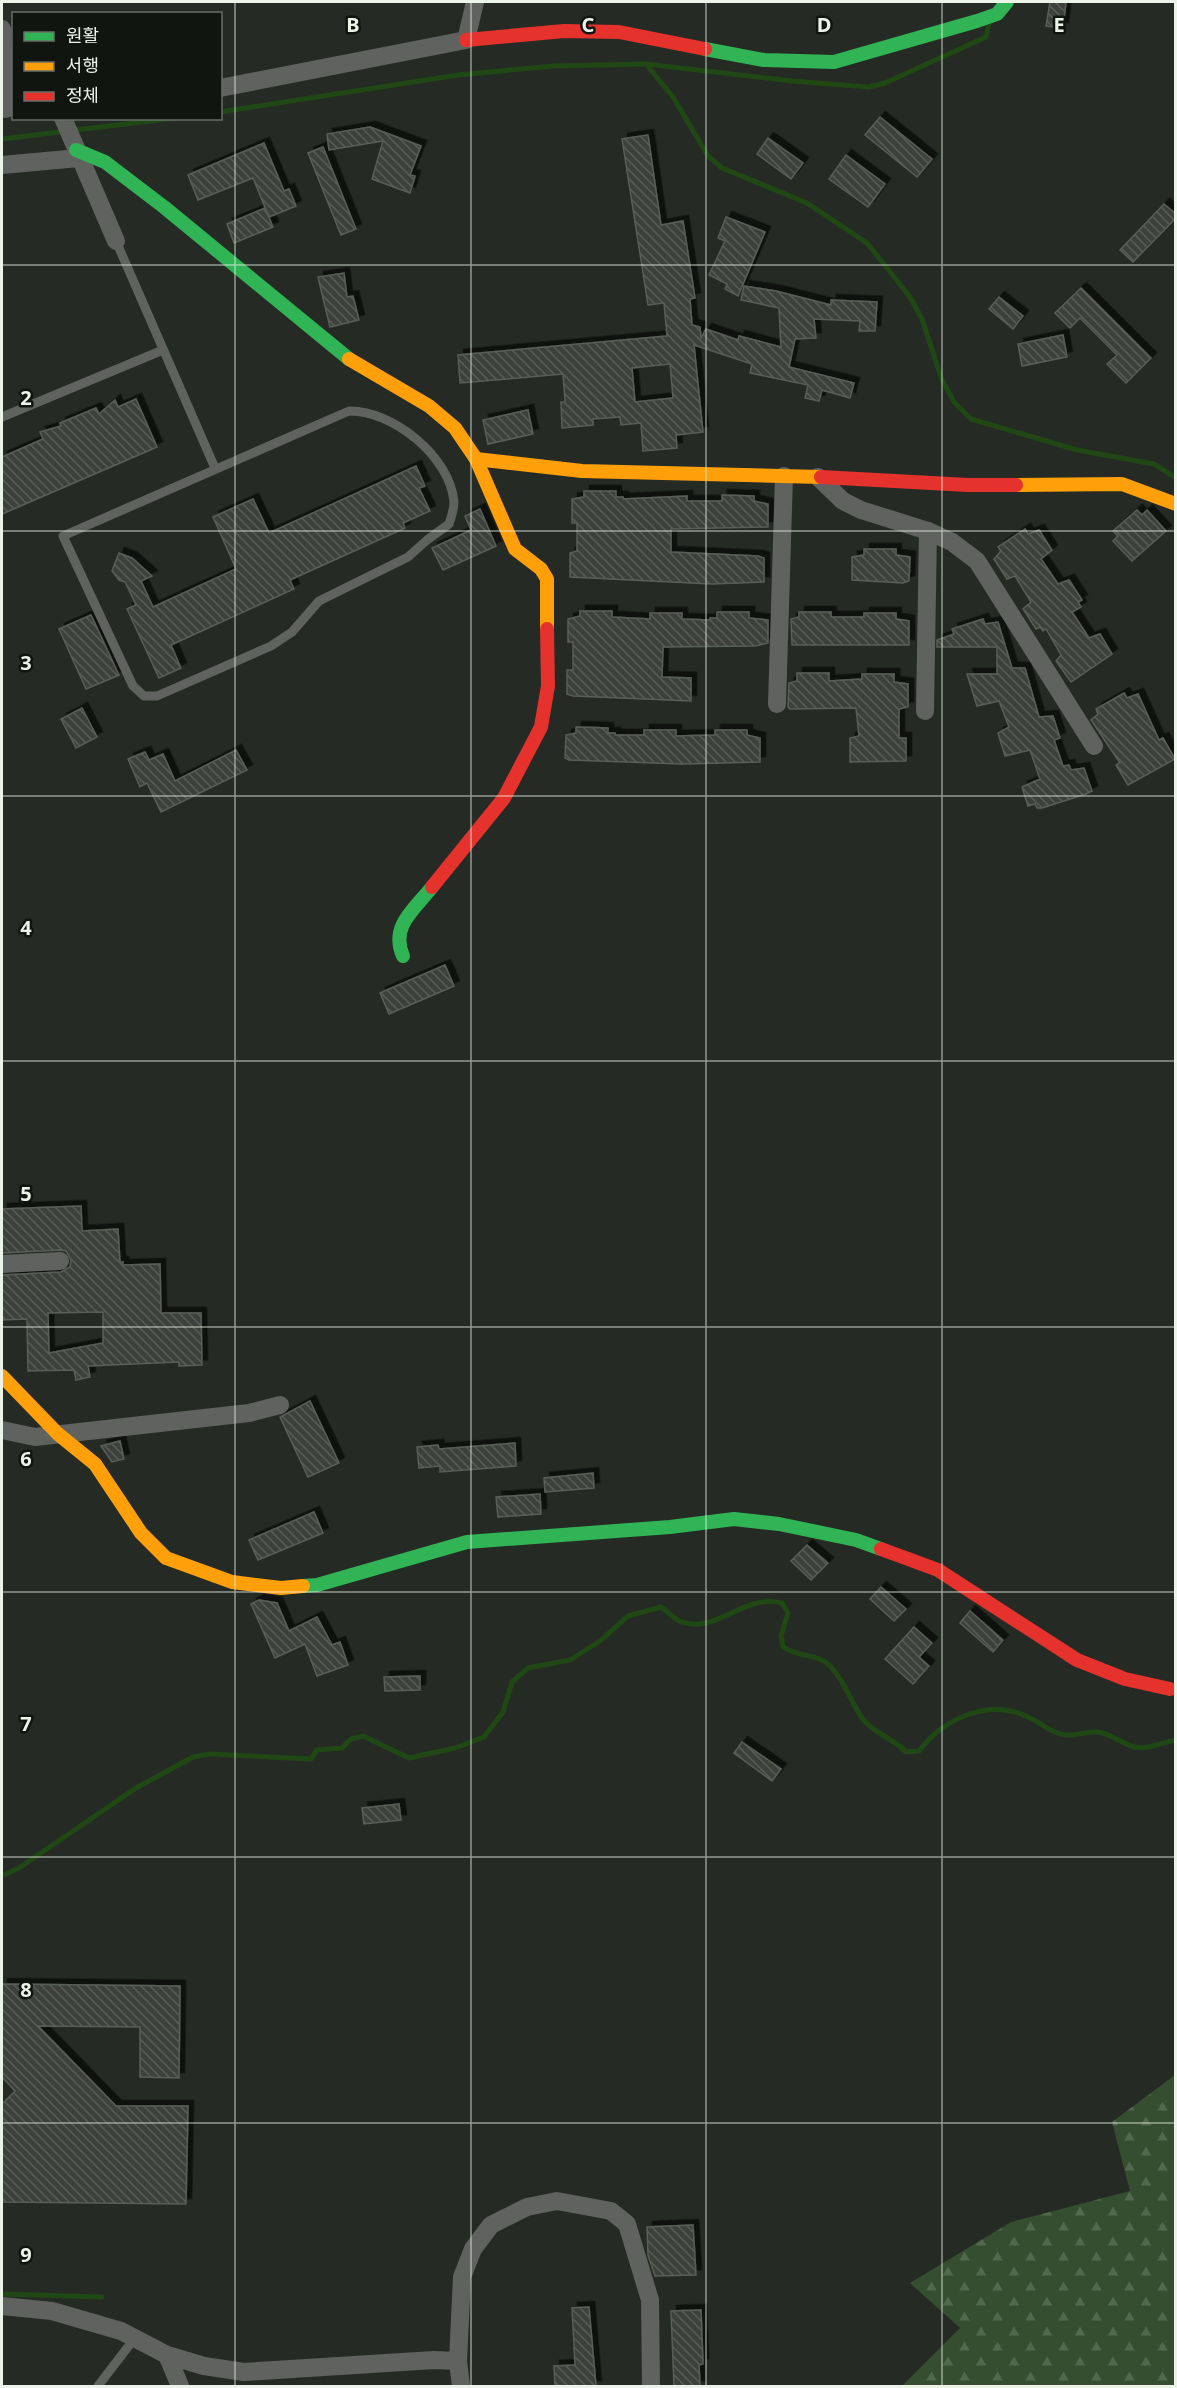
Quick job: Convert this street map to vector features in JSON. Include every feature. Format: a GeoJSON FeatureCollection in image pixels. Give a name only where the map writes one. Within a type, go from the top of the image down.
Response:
{"type":"FeatureCollection","features":[{"type":"Feature","properties":{"kind":"street"},"geometry":{"type":"LineString","coordinates":[[466,40],[475,2]]}},
{"type":"Feature","properties":{"kind":"street"},"geometry":{"type":"LineString","coordinates":[[222,88],[466,40],[564,31],[620,33],[764,60],[834,62],[977,21],[997,14],[1007,2]]}},
{"type":"Feature","properties":{"kind":"street"},"geometry":{"type":"LineString","coordinates":[[2,28],[7,109]]}},
{"type":"Feature","properties":{"kind":"street"},"geometry":{"type":"LineString","coordinates":[[63,120],[116,241]]}},
{"type":"Feature","properties":{"kind":"street"},"geometry":{"type":"LineString","coordinates":[[2,165],[75,149],[105,162],[164,207],[338,353],[429,406],[455,428],[476,459],[515,549],[542,569],[547,579],[548,686],[541,727],[504,798],[399,929],[398,944],[403,956]]}},
{"type":"Feature","properties":{"kind":"street"},"geometry":{"type":"LineString","coordinates":[[476,459],[582,471],[818,477],[968,484],[1122,484],[1176,504]]}},
{"type":"Feature","properties":{"kind":"street"},"geometry":{"type":"LineString","coordinates":[[777,704],[784,476]]}},
{"type":"Feature","properties":{"kind":"street"},"geometry":{"type":"LineString","coordinates":[[818,477],[843,501],[928,531],[952,542],[977,561],[1094,746]]}},
{"type":"Feature","properties":{"kind":"street"},"geometry":{"type":"LineString","coordinates":[[925,711],[928,531]]}},
{"type":"Feature","properties":{"kind":"street"},"geometry":{"type":"LineString","coordinates":[[2,1264],[60,1261]]}},
{"type":"Feature","properties":{"kind":"street"},"geometry":{"type":"LineString","coordinates":[[2,1376],[58,1434],[95,1464],[141,1533],[166,1558],[232,1582],[281,1588],[317,1585],[467,1542],[670,1527],[734,1519],[779,1524],[856,1540],[938,1570],[1077,1660],[1125,1679],[1170,1689]]}},
{"type":"Feature","properties":{"kind":"street"},"geometry":{"type":"LineString","coordinates":[[2,1430],[35,1437],[249,1413],[280,1405]]}},
{"type":"Feature","properties":{"kind":"street"},"geometry":{"type":"LineString","coordinates":[[461,2386],[458,2361],[462,2277],[473,2249],[491,2225],[527,2207],[557,2201],[610,2211],[627,2224],[650,2300],[651,2386]]}},
{"type":"Feature","properties":{"kind":"street"},"geometry":{"type":"LineString","coordinates":[[2,2306],[52,2311],[121,2331],[166,2355],[204,2366],[244,2372],[434,2360],[458,2361]]}},
{"type":"Feature","properties":{"kind":"street"},"geometry":{"type":"LineString","coordinates":[[166,2355],[180,2386]]}},
{"type":"Feature","properties":{"kind":"lane"},"geometry":{"type":"LineString","coordinates":[[116,241],[215,468]]}},
{"type":"Feature","properties":{"kind":"lane"},"geometry":{"type":"LineString","coordinates":[[2,417],[163,350]]}},
{"type":"Feature","properties":{"kind":"lane"},"geometry":{"type":"LineString","coordinates":[[349,411],[365,411],[391,422],[427,446],[446,476],[454,502],[449,524],[408,557],[319,601],[292,632],[272,646],[157,696],[144,696],[133,686],[63,536],[215,468],[349,411]]}},
{"type":"Feature","properties":{"kind":"lane"},"geometry":{"type":"LineString","coordinates":[[98,2386],[134,2338]]}},
{"type":"Feature","properties":{"kind":"green space"},"geometry":{"type":"Polygon","coordinates":[[[1175,2075],[1175,2386],[902,2386],[960,2328],[910,2283],[1011,2222],[1130,2191],[1112,2122],[1175,2075]]]}},
{"type":"Feature","properties":{"kind":"building"},"geometry":{"type":"Polygon","coordinates":[[[1050,2],[1066,2],[1063,28],[1046,26],[1050,2]]]}},
{"type":"Feature","properties":{"kind":"building"},"geometry":{"type":"Polygon","coordinates":[[[880,117],[932,159],[917,177],[865,135],[880,117]]]}},
{"type":"Feature","properties":{"kind":"building"},"geometry":{"type":"Polygon","coordinates":[[[370,127],[421,146],[410,175],[415,176],[410,193],[372,179],[383,141],[329,150],[327,134],[370,127]]]}},
{"type":"Feature","properties":{"kind":"building"},"geometry":{"type":"Polygon","coordinates":[[[648,135],[661,225],[683,221],[695,298],[690,299],[692,325],[700,327],[701,338],[706,329],[738,340],[739,336],[781,347],[779,308],[741,300],[744,286],[776,291],[831,305],[831,300],[877,302],[875,331],[859,331],[860,321],[814,319],[816,338],[795,339],[789,367],[854,383],[850,398],[822,390],[819,401],[805,398],[808,385],[750,373],[752,364],[694,345],[703,432],[676,435],[677,448],[643,451],[641,423],[621,425],[620,417],[593,419],[593,425],[562,428],[561,402],[565,402],[563,374],[460,383],[458,355],[667,336],[664,303],[648,305],[622,139],[648,135]],[[670,364],[632,368],[635,402],[673,398],[670,364]]]}},
{"type":"Feature","properties":{"kind":"building"},"geometry":{"type":"Polygon","coordinates":[[[768,138],[803,163],[791,179],[757,154],[768,138]]]}},
{"type":"Feature","properties":{"kind":"building"},"geometry":{"type":"Polygon","coordinates":[[[264,143],[284,191],[289,189],[296,206],[269,217],[253,178],[198,200],[188,175],[264,143]]]}},
{"type":"Feature","properties":{"kind":"building"},"geometry":{"type":"Polygon","coordinates":[[[323,147],[356,229],[341,235],[308,153],[323,147]]]}},
{"type":"Feature","properties":{"kind":"building"},"geometry":{"type":"Polygon","coordinates":[[[846,155],[885,184],[868,207],[829,179],[846,155]]]}},
{"type":"Feature","properties":{"kind":"building"},"geometry":{"type":"Polygon","coordinates":[[[1164,204],[1176,214],[1176,218],[1133,262],[1120,250],[1164,204]]]}},
{"type":"Feature","properties":{"kind":"building"},"geometry":{"type":"Polygon","coordinates":[[[265,208],[273,227],[234,243],[227,224],[265,208]]]}},
{"type":"Feature","properties":{"kind":"building"},"geometry":{"type":"Polygon","coordinates":[[[726,217],[765,232],[738,296],[725,289],[727,284],[709,275],[725,241],[718,238],[726,217]]]}},
{"type":"Feature","properties":{"kind":"building"},"geometry":{"type":"Polygon","coordinates":[[[344,273],[347,297],[353,296],[359,320],[330,327],[318,277],[344,273]]]}},
{"type":"Feature","properties":{"kind":"building"},"geometry":{"type":"Polygon","coordinates":[[[1081,288],[1151,358],[1126,383],[1107,364],[1117,355],[1080,318],[1070,328],[1055,313],[1081,288]]]}},
{"type":"Feature","properties":{"kind":"building"},"geometry":{"type":"Polygon","coordinates":[[[999,297],[1023,316],[1013,329],[989,309],[999,297]]]}},
{"type":"Feature","properties":{"kind":"building"},"geometry":{"type":"Polygon","coordinates":[[[1063,335],[1067,357],[1022,366],[1018,344],[1063,335]]]}},
{"type":"Feature","properties":{"kind":"building"},"geometry":{"type":"Polygon","coordinates":[[[136,399],[157,447],[2,514],[2,457],[43,439],[40,432],[61,426],[60,423],[96,408],[99,414],[115,400],[118,407],[136,399]]]}},
{"type":"Feature","properties":{"kind":"building"},"geometry":{"type":"Polygon","coordinates":[[[528,410],[533,434],[488,444],[483,420],[528,410]]]}},
{"type":"Feature","properties":{"kind":"building"},"geometry":{"type":"Polygon","coordinates":[[[416,466],[425,486],[419,488],[430,511],[403,523],[405,528],[290,580],[294,589],[171,645],[181,668],[159,678],[127,609],[136,605],[125,582],[119,580],[112,571],[119,553],[132,558],[152,576],[141,581],[153,607],[236,569],[213,517],[253,499],[269,533],[416,466]]]}},
{"type":"Feature","properties":{"kind":"building"},"geometry":{"type":"Polygon","coordinates":[[[584,491],[616,491],[616,497],[623,497],[623,499],[687,496],[687,501],[722,501],[722,495],[754,496],[754,501],[768,504],[768,527],[671,529],[671,552],[758,556],[764,558],[764,582],[712,584],[570,577],[570,553],[577,551],[577,523],[572,523],[572,499],[584,497],[584,491]]]}},
{"type":"Feature","properties":{"kind":"building"},"geometry":{"type":"Polygon","coordinates":[[[480,509],[496,546],[443,570],[432,548],[471,530],[465,516],[480,509]]]}},
{"type":"Feature","properties":{"kind":"building"},"geometry":{"type":"Polygon","coordinates":[[[1137,510],[1142,515],[1147,510],[1166,531],[1132,561],[1113,541],[1118,536],[1113,531],[1137,510]]]}},
{"type":"Feature","properties":{"kind":"building"},"geometry":{"type":"Polygon","coordinates":[[[1025,529],[1028,534],[1039,530],[1052,550],[1041,559],[1058,584],[1069,580],[1082,600],[1078,602],[1081,607],[1072,612],[1089,638],[1100,634],[1112,654],[1071,682],[1056,661],[1061,655],[1046,629],[1043,631],[1040,627],[1036,629],[1023,609],[1031,602],[1015,576],[1007,579],[994,559],[1001,551],[998,547],[1025,529]]]}},
{"type":"Feature","properties":{"kind":"building"},"geometry":{"type":"Polygon","coordinates":[[[864,549],[896,549],[896,555],[910,557],[909,581],[903,583],[852,580],[852,557],[864,555],[864,549]]]}},
{"type":"Feature","properties":{"kind":"building"},"geometry":{"type":"Polygon","coordinates":[[[580,611],[612,611],[612,617],[650,619],[650,613],[682,613],[682,619],[710,620],[710,618],[717,618],[717,612],[749,612],[749,618],[768,620],[768,643],[755,646],[663,647],[662,677],[691,678],[691,701],[573,696],[567,694],[567,670],[573,670],[573,642],[568,642],[568,619],[580,616],[580,611]]]}},
{"type":"Feature","properties":{"kind":"building"},"geometry":{"type":"Polygon","coordinates":[[[799,612],[831,612],[831,617],[864,617],[864,613],[896,613],[896,619],[909,621],[909,645],[792,645],[791,619],[799,617],[799,612]]]}},
{"type":"Feature","properties":{"kind":"building"},"geometry":{"type":"Polygon","coordinates":[[[91,615],[119,675],[86,689],[59,629],[91,615]]]}},
{"type":"Feature","properties":{"kind":"building"},"geometry":{"type":"Polygon","coordinates":[[[983,619],[985,624],[998,622],[1012,668],[1025,668],[1039,717],[1053,716],[1060,738],[1054,740],[1063,766],[1069,765],[1071,770],[1084,768],[1092,791],[1042,808],[1037,808],[1035,804],[1028,806],[1022,787],[1040,779],[1030,750],[1005,756],[998,733],[1009,727],[999,701],[977,706],[967,674],[997,674],[997,647],[937,647],[937,640],[954,634],[952,629],[983,619]]]}},
{"type":"Feature","properties":{"kind":"building"},"geometry":{"type":"Polygon","coordinates":[[[797,673],[829,673],[829,681],[862,679],[862,674],[894,674],[894,682],[908,684],[908,707],[899,709],[899,738],[906,738],[906,761],[850,762],[850,738],[859,736],[856,708],[790,709],[788,707],[789,683],[797,681],[797,673]]]}},
{"type":"Feature","properties":{"kind":"building"},"geometry":{"type":"Polygon","coordinates":[[[1124,693],[1127,698],[1138,694],[1159,740],[1163,738],[1175,759],[1128,785],[1116,765],[1120,763],[1091,720],[1098,714],[1096,709],[1124,693]]]}},
{"type":"Feature","properties":{"kind":"building"},"geometry":{"type":"Polygon","coordinates":[[[82,708],[97,737],[76,748],[61,719],[82,708]]]}},
{"type":"Feature","properties":{"kind":"building"},"geometry":{"type":"Polygon","coordinates":[[[576,727],[608,728],[608,733],[615,733],[615,735],[644,735],[644,730],[676,730],[676,736],[715,735],[715,730],[747,730],[747,735],[760,738],[760,762],[683,764],[569,760],[565,758],[566,735],[576,733],[576,727]]]}},
{"type":"Feature","properties":{"kind":"building"},"geometry":{"type":"Polygon","coordinates":[[[236,750],[247,770],[161,812],[147,783],[140,787],[128,759],[145,752],[149,760],[163,754],[175,781],[236,750]]]}},
{"type":"Feature","properties":{"kind":"building"},"geometry":{"type":"Polygon","coordinates":[[[445,965],[454,986],[389,1014],[380,993],[445,965]]]}},
{"type":"Feature","properties":{"kind":"building"},"geometry":{"type":"Polygon","coordinates":[[[81,1206],[82,1231],[118,1229],[120,1262],[123,1262],[123,1265],[160,1264],[161,1313],[201,1313],[202,1365],[179,1366],[179,1362],[88,1366],[90,1377],[76,1380],[74,1370],[28,1371],[27,1319],[2,1320],[2,1275],[61,1272],[70,1267],[71,1260],[66,1251],[60,1250],[2,1253],[2,1209],[81,1206]],[[103,1312],[48,1313],[49,1353],[103,1343],[103,1312]]]}},
{"type":"Feature","properties":{"kind":"building"},"geometry":{"type":"Polygon","coordinates":[[[310,1401],[339,1463],[308,1477],[280,1417],[310,1401]]]}},
{"type":"Feature","properties":{"kind":"building"},"geometry":{"type":"Polygon","coordinates":[[[120,1441],[124,1459],[112,1462],[101,1446],[120,1441]]]}},
{"type":"Feature","properties":{"kind":"building"},"geometry":{"type":"Polygon","coordinates":[[[515,1443],[516,1466],[440,1472],[440,1466],[419,1468],[417,1447],[438,1445],[439,1449],[515,1443]]]}},
{"type":"Feature","properties":{"kind":"building"},"geometry":{"type":"Polygon","coordinates":[[[593,1473],[594,1488],[545,1492],[544,1478],[593,1473]]]}},
{"type":"Feature","properties":{"kind":"building"},"geometry":{"type":"Polygon","coordinates":[[[540,1494],[541,1514],[498,1517],[496,1497],[540,1494]]]}},
{"type":"Feature","properties":{"kind":"building"},"geometry":{"type":"Polygon","coordinates":[[[314,1512],[323,1533],[258,1560],[249,1540],[314,1512]]]}},
{"type":"Feature","properties":{"kind":"building"},"geometry":{"type":"Polygon","coordinates":[[[807,1545],[828,1563],[811,1580],[791,1561],[807,1545]]]}},
{"type":"Feature","properties":{"kind":"building"},"geometry":{"type":"Polygon","coordinates":[[[881,1587],[906,1609],[894,1621],[870,1599],[881,1587]]]}},
{"type":"Feature","properties":{"kind":"building"},"geometry":{"type":"Polygon","coordinates":[[[259,1600],[277,1603],[289,1631],[317,1617],[332,1645],[340,1642],[348,1665],[317,1676],[305,1644],[275,1658],[251,1604],[259,1600]]]}},
{"type":"Feature","properties":{"kind":"building"},"geometry":{"type":"Polygon","coordinates":[[[970,1611],[1003,1640],[993,1652],[960,1623],[970,1611]]]}},
{"type":"Feature","properties":{"kind":"building"},"geometry":{"type":"Polygon","coordinates":[[[914,1627],[932,1643],[919,1657],[929,1666],[913,1684],[885,1659],[914,1627]]]}},
{"type":"Feature","properties":{"kind":"building"},"geometry":{"type":"Polygon","coordinates":[[[420,1676],[420,1690],[385,1691],[384,1677],[420,1676]]]}},
{"type":"Feature","properties":{"kind":"building"},"geometry":{"type":"Polygon","coordinates":[[[742,1742],[781,1769],[772,1781],[734,1753],[742,1742]]]}},
{"type":"Feature","properties":{"kind":"building"},"geometry":{"type":"Polygon","coordinates":[[[399,1804],[401,1820],[364,1824],[362,1808],[399,1804]]]}},
{"type":"Feature","properties":{"kind":"building"},"geometry":{"type":"Polygon","coordinates":[[[2,1984],[180,1986],[179,2078],[140,2077],[140,2027],[38,2026],[116,2106],[188,2106],[186,2204],[2,2202],[2,2104],[15,2091],[2,2077],[2,1984]]]}},
{"type":"Feature","properties":{"kind":"building"},"geometry":{"type":"Polygon","coordinates":[[[693,2225],[696,2275],[655,2276],[648,2255],[647,2227],[693,2225]]]}},
{"type":"Feature","properties":{"kind":"building"},"geometry":{"type":"Polygon","coordinates":[[[589,2307],[596,2386],[555,2386],[554,2366],[575,2365],[572,2308],[589,2307]]]}},
{"type":"Feature","properties":{"kind":"building"},"geometry":{"type":"Polygon","coordinates":[[[701,2310],[703,2364],[699,2365],[700,2386],[674,2386],[671,2311],[701,2310]]]}},
{"type":"Feature","properties":{"kind":"waterway"},"geometry":{"type":"LineString","coordinates":[[222,112],[458,75],[554,66],[646,64],[792,81],[869,87],[885,83],[986,37],[989,24]]}},
{"type":"Feature","properties":{"kind":"waterway"},"geometry":{"type":"LineString","coordinates":[[646,64],[673,97],[708,156],[722,168],[807,203],[867,243],[910,297],[922,319],[942,380],[954,402],[971,419],[1077,450],[1154,464],[1176,478]]}},
{"type":"Feature","properties":{"kind":"waterway"},"geometry":{"type":"LineString","coordinates":[[2,139],[159,120]]}},
{"type":"Feature","properties":{"kind":"waterway"},"geometry":{"type":"LineString","coordinates":[[2,1876],[19,1868],[136,1788],[193,1757],[210,1754],[311,1759],[317,1750],[342,1748],[351,1739],[363,1736],[409,1758],[455,1748],[484,1737],[503,1712],[512,1682],[528,1668],[570,1660],[600,1641],[628,1616],[661,1607],[679,1621],[692,1624],[705,1623],[755,1604],[782,1603],[788,1613],[781,1636],[783,1647],[819,1659],[830,1666],[862,1718],[906,1752],[919,1751],[941,1729],[968,1714],[998,1710],[1028,1717],[1061,1734],[1102,1733],[1140,1748],[1176,1740]]}},
{"type":"Feature","properties":{"kind":"waterway"},"geometry":{"type":"LineString","coordinates":[[2,2294],[102,2297]]}},
{"type":"Feature","properties":{"kind":"traffic: fast"},"geometry":{"type":"LineString","coordinates":[[705,49],[764,60],[834,62],[977,21],[997,14],[1007,2]]}},
{"type":"Feature","properties":{"kind":"traffic: fast"},"geometry":{"type":"LineString","coordinates":[[76,150],[105,162],[164,207],[349,359]]}},
{"type":"Feature","properties":{"kind":"traffic: fast"},"geometry":{"type":"LineString","coordinates":[[403,956],[400,945],[402,927],[411,911],[432,887]]}},
{"type":"Feature","properties":{"kind":"traffic: fast"},"geometry":{"type":"LineString","coordinates":[[303,1586],[317,1585],[467,1542],[670,1527],[734,1519],[779,1524],[856,1540],[881,1549]]}},
{"type":"Feature","properties":{"kind":"traffic: slow"},"geometry":{"type":"LineString","coordinates":[[349,359],[429,406],[455,428],[476,459],[515,549],[541,569],[547,579],[547,629]]}},
{"type":"Feature","properties":{"kind":"traffic: slow"},"geometry":{"type":"LineString","coordinates":[[476,459],[582,471],[821,477]]}},
{"type":"Feature","properties":{"kind":"traffic: slow"},"geometry":{"type":"LineString","coordinates":[[1016,485],[1122,484],[1176,504]]}},
{"type":"Feature","properties":{"kind":"traffic: slow"},"geometry":{"type":"LineString","coordinates":[[2,1376],[58,1434],[95,1464],[141,1533],[166,1558],[232,1582],[281,1588],[303,1586]]}},
{"type":"Feature","properties":{"kind":"traffic: jam"},"geometry":{"type":"LineString","coordinates":[[466,40],[564,31],[619,32],[705,49]]}},
{"type":"Feature","properties":{"kind":"traffic: jam"},"geometry":{"type":"LineString","coordinates":[[821,477],[968,485],[1016,485]]}},
{"type":"Feature","properties":{"kind":"traffic: jam"},"geometry":{"type":"LineString","coordinates":[[432,887],[504,798],[541,727],[548,686],[547,629]]}},
{"type":"Feature","properties":{"kind":"traffic: jam"},"geometry":{"type":"LineString","coordinates":[[881,1549],[938,1570],[1077,1660],[1125,1679],[1170,1689]]}}]}
